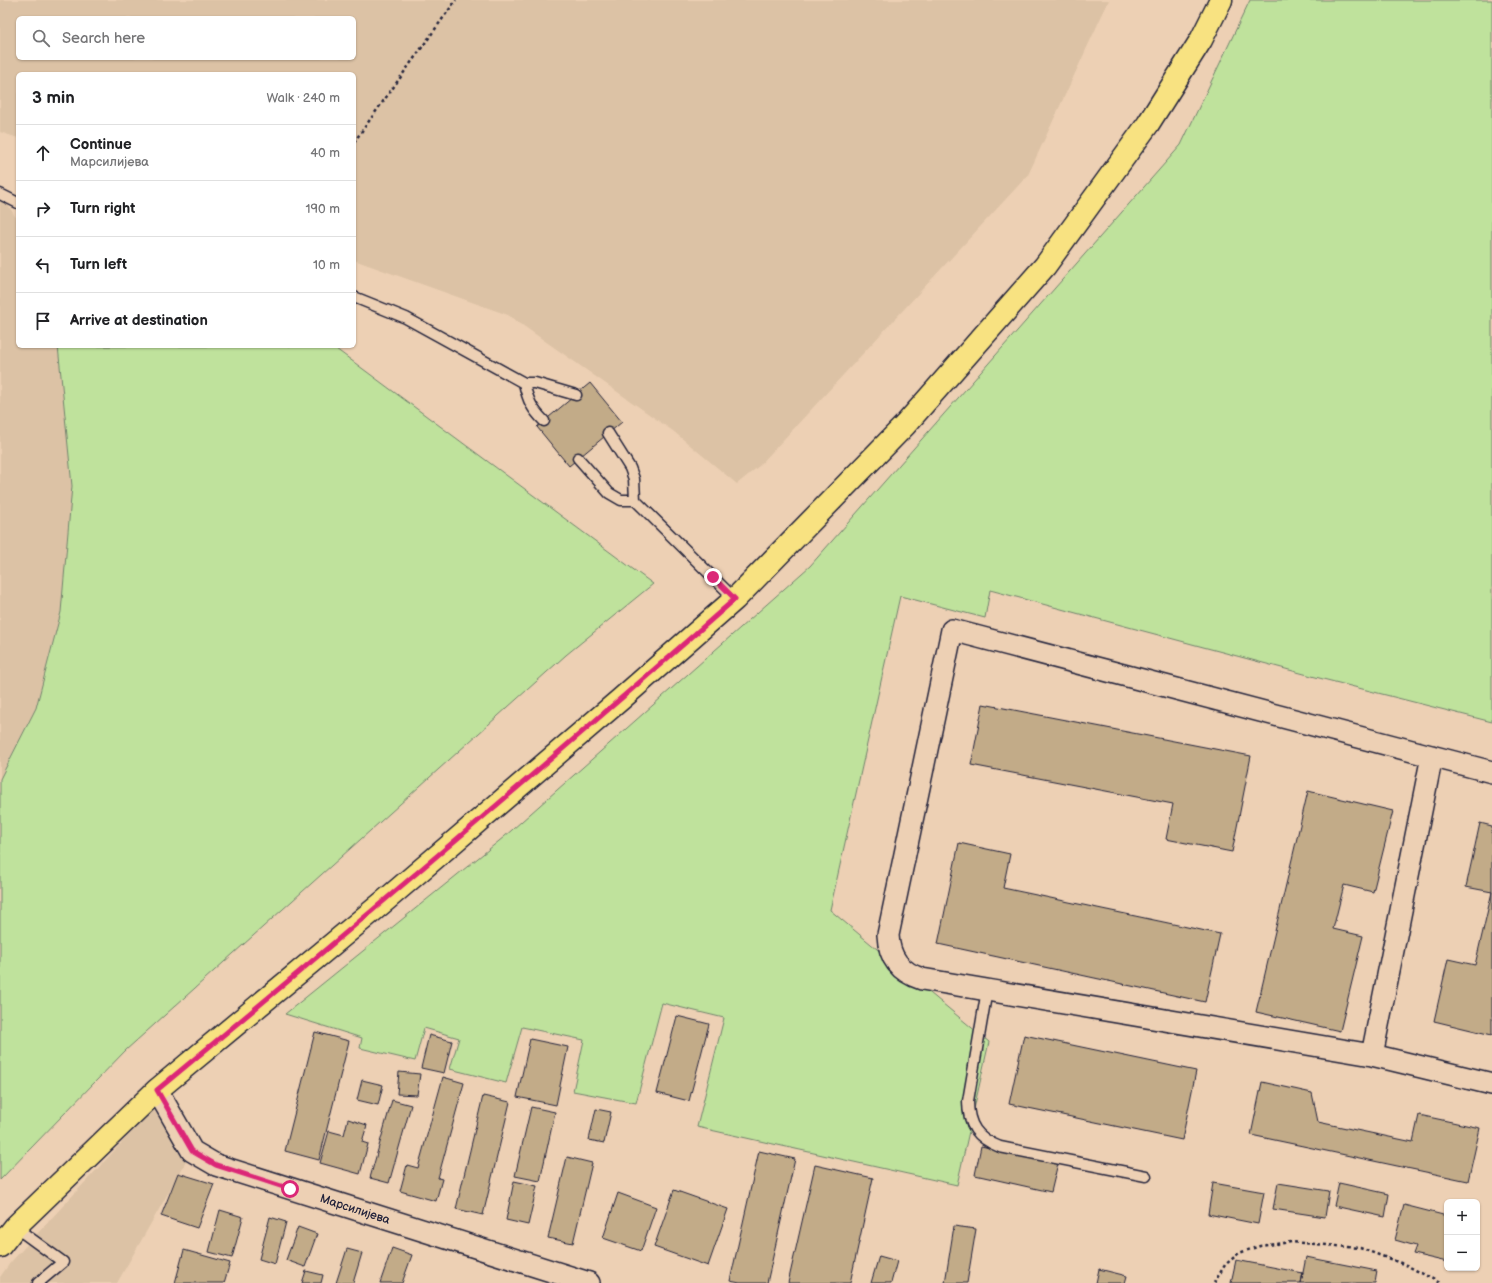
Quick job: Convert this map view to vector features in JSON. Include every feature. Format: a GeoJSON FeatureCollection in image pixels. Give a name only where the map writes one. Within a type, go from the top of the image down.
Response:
{"type":"FeatureCollection","features":[{"type":"Feature","properties":{"kind":"main road"},"geometry":{"type":"LineString","coordinates":[[0,1246],[15,1227],[157,1090],[387,899],[735,599],[905,425],[1045,266],[1148,124],[1201,40],[1221,0]]}},
{"type":"Feature","properties":{"kind":"street"},"geometry":{"type":"LineString","coordinates":[[1492,772],[952,630],[888,935],[888,945],[896,963],[912,976],[922,979],[1372,1055],[1492,1084]]}},
{"type":"Feature","properties":{"kind":"street"},"geometry":{"type":"LineString","coordinates":[[1372,1055],[1432,756]]}},
{"type":"Feature","properties":{"kind":"street","name":"Марсилијева"},"geometry":{"type":"LineString","coordinates":[[157,1090],[192,1151],[216,1165],[589,1283]]}},
{"type":"Feature","properties":{"kind":"lane"},"geometry":{"type":"LineString","coordinates":[[0,194],[16,202]]}},
{"type":"Feature","properties":{"kind":"lane"},"geometry":{"type":"LineString","coordinates":[[356,299],[406,318],[524,384],[535,383],[576,395]]}},
{"type":"Feature","properties":{"kind":"lane"},"geometry":{"type":"LineString","coordinates":[[524,384],[533,410],[544,421]]}},
{"type":"Feature","properties":{"kind":"lane"},"geometry":{"type":"LineString","coordinates":[[608,433],[630,468],[634,479],[635,500],[735,599]]}},
{"type":"Feature","properties":{"kind":"lane"},"geometry":{"type":"LineString","coordinates":[[578,458],[609,493],[621,500],[635,500]]}},
{"type":"Feature","properties":{"kind":"lane"},"geometry":{"type":"LineString","coordinates":[[987,990],[968,1101],[968,1112],[976,1131],[983,1139],[1000,1147],[1146,1176]]}},
{"type":"Feature","properties":{"kind":"lane"},"geometry":{"type":"LineString","coordinates":[[15,1227],[63,1262],[38,1283]]}},
{"type":"Feature","properties":{"kind":"path"},"geometry":{"type":"LineString","coordinates":[[356,139],[456,0]]}},
{"type":"Feature","properties":{"kind":"path"},"geometry":{"type":"LineString","coordinates":[[1214,1283],[1225,1265],[1239,1253],[1260,1246],[1292,1242],[1360,1248],[1406,1265],[1440,1283]]}},
{"type":"Feature","properties":{"kind":"shaded area"},"geometry":{"type":"Polygon","coordinates":[[[0,0],[1109,0],[1028,175],[759,466],[737,484],[673,431],[508,315],[356,261],[356,72],[16,72],[16,137],[0,132],[0,0]]]}},
{"type":"Feature","properties":{"kind":"shaded area"},"geometry":{"type":"Polygon","coordinates":[[[0,192],[16,218],[16,348],[58,348],[72,486],[61,612],[36,708],[0,779],[0,192]]]}},
{"type":"Feature","properties":{"kind":"shaded area"},"geometry":{"type":"Polygon","coordinates":[[[153,1109],[187,1160],[117,1283],[0,1283],[0,1277],[10,1263],[153,1109]]]}},
{"type":"Feature","properties":{"kind":"green space"},"geometry":{"type":"Polygon","coordinates":[[[1250,0],[1492,0],[1492,722],[1323,679],[990,590],[985,618],[900,596],[830,910],[989,1042],[957,1185],[697,1127],[724,1018],[662,1003],[636,1103],[573,1091],[584,1040],[522,1027],[506,1083],[450,1069],[459,1038],[424,1028],[415,1061],[360,1048],[362,1038],[285,1014],[504,837],[810,566],[1181,145],[1250,0]]]}},
{"type":"Feature","properties":{"kind":"green space"},"geometry":{"type":"Polygon","coordinates":[[[58,348],[335,348],[653,584],[566,655],[126,1050],[0,1180],[0,779],[36,708],[61,612],[72,486],[58,348]]]}},
{"type":"Feature","properties":{"kind":"building"},"geometry":{"type":"Polygon","coordinates":[[[590,383],[622,422],[569,466],[537,427],[590,383]]]}},
{"type":"Feature","properties":{"kind":"building"},"geometry":{"type":"Polygon","coordinates":[[[983,704],[1251,756],[1232,852],[1166,839],[1173,804],[971,765],[983,704]]]}},
{"type":"Feature","properties":{"kind":"building"},"geometry":{"type":"Polygon","coordinates":[[[1308,791],[1393,811],[1373,892],[1344,885],[1333,929],[1363,936],[1340,1031],[1256,1012],[1308,791]]]}},
{"type":"Feature","properties":{"kind":"building"},"geometry":{"type":"Polygon","coordinates":[[[1480,823],[1492,826],[1492,892],[1466,887],[1480,823]]]}},
{"type":"Feature","properties":{"kind":"building"},"geometry":{"type":"Polygon","coordinates":[[[959,843],[1010,854],[1003,888],[1220,934],[1205,1002],[938,944],[959,843]]]}},
{"type":"Feature","properties":{"kind":"building"},"geometry":{"type":"Polygon","coordinates":[[[1492,892],[1492,1035],[1434,1021],[1448,959],[1475,965],[1492,892]]]}},
{"type":"Feature","properties":{"kind":"building"},"geometry":{"type":"Polygon","coordinates":[[[677,1016],[709,1024],[689,1101],[657,1093],[677,1016]]]}},
{"type":"Feature","properties":{"kind":"building"},"geometry":{"type":"Polygon","coordinates":[[[315,1032],[349,1041],[319,1160],[285,1151],[315,1032]]]}},
{"type":"Feature","properties":{"kind":"building"},"geometry":{"type":"Polygon","coordinates":[[[429,1035],[452,1041],[444,1073],[421,1068],[429,1035]]]}},
{"type":"Feature","properties":{"kind":"building"},"geometry":{"type":"Polygon","coordinates":[[[1024,1035],[1196,1071],[1182,1140],[1009,1104],[1024,1035]]]}},
{"type":"Feature","properties":{"kind":"building"},"geometry":{"type":"Polygon","coordinates":[[[530,1039],[568,1047],[556,1105],[517,1097],[530,1039]]]}},
{"type":"Feature","properties":{"kind":"building"},"geometry":{"type":"Polygon","coordinates":[[[399,1072],[420,1074],[417,1095],[397,1094],[399,1072]]]}},
{"type":"Feature","properties":{"kind":"building"},"geometry":{"type":"Polygon","coordinates":[[[443,1077],[464,1083],[438,1178],[442,1179],[436,1201],[400,1191],[407,1165],[418,1168],[443,1077]]]}},
{"type":"Feature","properties":{"kind":"building"},"geometry":{"type":"Polygon","coordinates":[[[362,1080],[383,1085],[378,1105],[357,1100],[362,1080]]]}},
{"type":"Feature","properties":{"kind":"building"},"geometry":{"type":"Polygon","coordinates":[[[1262,1082],[1312,1093],[1318,1122],[1413,1142],[1419,1115],[1480,1128],[1468,1181],[1251,1135],[1262,1082]]]}},
{"type":"Feature","properties":{"kind":"building"},"geometry":{"type":"Polygon","coordinates":[[[483,1096],[510,1102],[483,1215],[456,1209],[483,1096]]]}},
{"type":"Feature","properties":{"kind":"building"},"geometry":{"type":"Polygon","coordinates":[[[392,1100],[411,1105],[389,1183],[370,1178],[392,1100]]]}},
{"type":"Feature","properties":{"kind":"building"},"geometry":{"type":"Polygon","coordinates":[[[531,1107],[555,1112],[540,1181],[515,1176],[531,1107]]]}},
{"type":"Feature","properties":{"kind":"building"},"geometry":{"type":"Polygon","coordinates":[[[596,1109],[611,1112],[604,1143],[589,1140],[596,1109]]]}},
{"type":"Feature","properties":{"kind":"building"},"geometry":{"type":"Polygon","coordinates":[[[348,1119],[367,1125],[362,1142],[368,1144],[360,1174],[320,1163],[329,1131],[344,1135],[348,1119]]]}},
{"type":"Feature","properties":{"kind":"building"},"geometry":{"type":"Polygon","coordinates":[[[981,1146],[1058,1163],[1051,1192],[975,1175],[981,1146]]]}},
{"type":"Feature","properties":{"kind":"building"},"geometry":{"type":"Polygon","coordinates":[[[759,1151],[795,1159],[767,1283],[740,1283],[730,1281],[759,1151]]]}},
{"type":"Feature","properties":{"kind":"building"},"geometry":{"type":"Polygon","coordinates":[[[567,1157],[592,1163],[573,1243],[548,1238],[567,1157]]]}},
{"type":"Feature","properties":{"kind":"building"},"geometry":{"type":"Polygon","coordinates":[[[815,1165],[873,1178],[850,1283],[788,1283],[815,1165]]]}},
{"type":"Feature","properties":{"kind":"building"},"geometry":{"type":"Polygon","coordinates":[[[178,1173],[214,1184],[197,1228],[161,1216],[178,1173]]]}},
{"type":"Feature","properties":{"kind":"building"},"geometry":{"type":"Polygon","coordinates":[[[514,1181],[537,1186],[528,1225],[506,1220],[514,1181]]]}},
{"type":"Feature","properties":{"kind":"building"},"geometry":{"type":"Polygon","coordinates":[[[1213,1183],[1264,1192],[1258,1224],[1208,1214],[1213,1183]]]}},
{"type":"Feature","properties":{"kind":"building"},"geometry":{"type":"Polygon","coordinates":[[[1278,1183],[1329,1191],[1325,1217],[1273,1209],[1278,1183]]]}},
{"type":"Feature","properties":{"kind":"building"},"geometry":{"type":"Polygon","coordinates":[[[1339,1183],[1389,1194],[1385,1217],[1334,1206],[1339,1183]]]}},
{"type":"Feature","properties":{"kind":"building"},"geometry":{"type":"Polygon","coordinates":[[[674,1190],[728,1209],[708,1266],[654,1247],[674,1190]]]}},
{"type":"Feature","properties":{"kind":"building"},"geometry":{"type":"Polygon","coordinates":[[[618,1193],[656,1207],[641,1251],[603,1238],[618,1193]]]}},
{"type":"Feature","properties":{"kind":"building"},"geometry":{"type":"Polygon","coordinates":[[[1404,1205],[1444,1215],[1444,1261],[1413,1254],[1416,1246],[1395,1240],[1404,1205]]]}},
{"type":"Feature","properties":{"kind":"building"},"geometry":{"type":"Polygon","coordinates":[[[220,1210],[243,1217],[232,1258],[209,1252],[220,1210]]]}},
{"type":"Feature","properties":{"kind":"building"},"geometry":{"type":"Polygon","coordinates":[[[270,1217],[286,1222],[275,1264],[259,1259],[270,1217]]]}},
{"type":"Feature","properties":{"kind":"building"},"geometry":{"type":"Polygon","coordinates":[[[954,1226],[976,1229],[967,1283],[945,1283],[954,1226]]]}},
{"type":"Feature","properties":{"kind":"building"},"geometry":{"type":"Polygon","coordinates":[[[298,1227],[317,1234],[305,1267],[286,1260],[298,1227]]]}},
{"type":"Feature","properties":{"kind":"building"},"geometry":{"type":"Polygon","coordinates":[[[392,1248],[412,1255],[402,1283],[380,1283],[392,1248]]]}},
{"type":"Feature","properties":{"kind":"building"},"geometry":{"type":"Polygon","coordinates":[[[347,1249],[362,1253],[353,1283],[336,1283],[347,1249]]]}},
{"type":"Feature","properties":{"kind":"building"},"geometry":{"type":"Polygon","coordinates":[[[184,1250],[230,1263],[224,1283],[175,1283],[184,1250]]]}},
{"type":"Feature","properties":{"kind":"building"},"geometry":{"type":"Polygon","coordinates":[[[879,1256],[897,1261],[891,1283],[871,1283],[879,1256]]]}},
{"type":"Feature","properties":{"kind":"building"},"geometry":{"type":"Polygon","coordinates":[[[1306,1257],[1377,1271],[1375,1283],[1301,1283],[1306,1257]]]}},
{"type":"Feature","properties":{"kind":"building"},"geometry":{"type":"Polygon","coordinates":[[[1236,1260],[1303,1273],[1301,1283],[1231,1283],[1236,1260]]]}},
{"type":"Feature","properties":{"kind":"building"},"geometry":{"type":"Polygon","coordinates":[[[1099,1269],[1127,1276],[1125,1283],[1096,1283],[1099,1269]]]}},
{"type":"Feature","properties":{"kind":"building"},"geometry":{"type":"Polygon","coordinates":[[[306,1271],[323,1275],[321,1283],[302,1283],[306,1271]]]}},
{"type":"Feature","properties":{"kind":"route"},"geometry":{"type":"LineString","coordinates":[[290,1189],[216,1165],[192,1151],[157,1090],[387,899],[621,699],[735,599],[713,577]]}}]}
